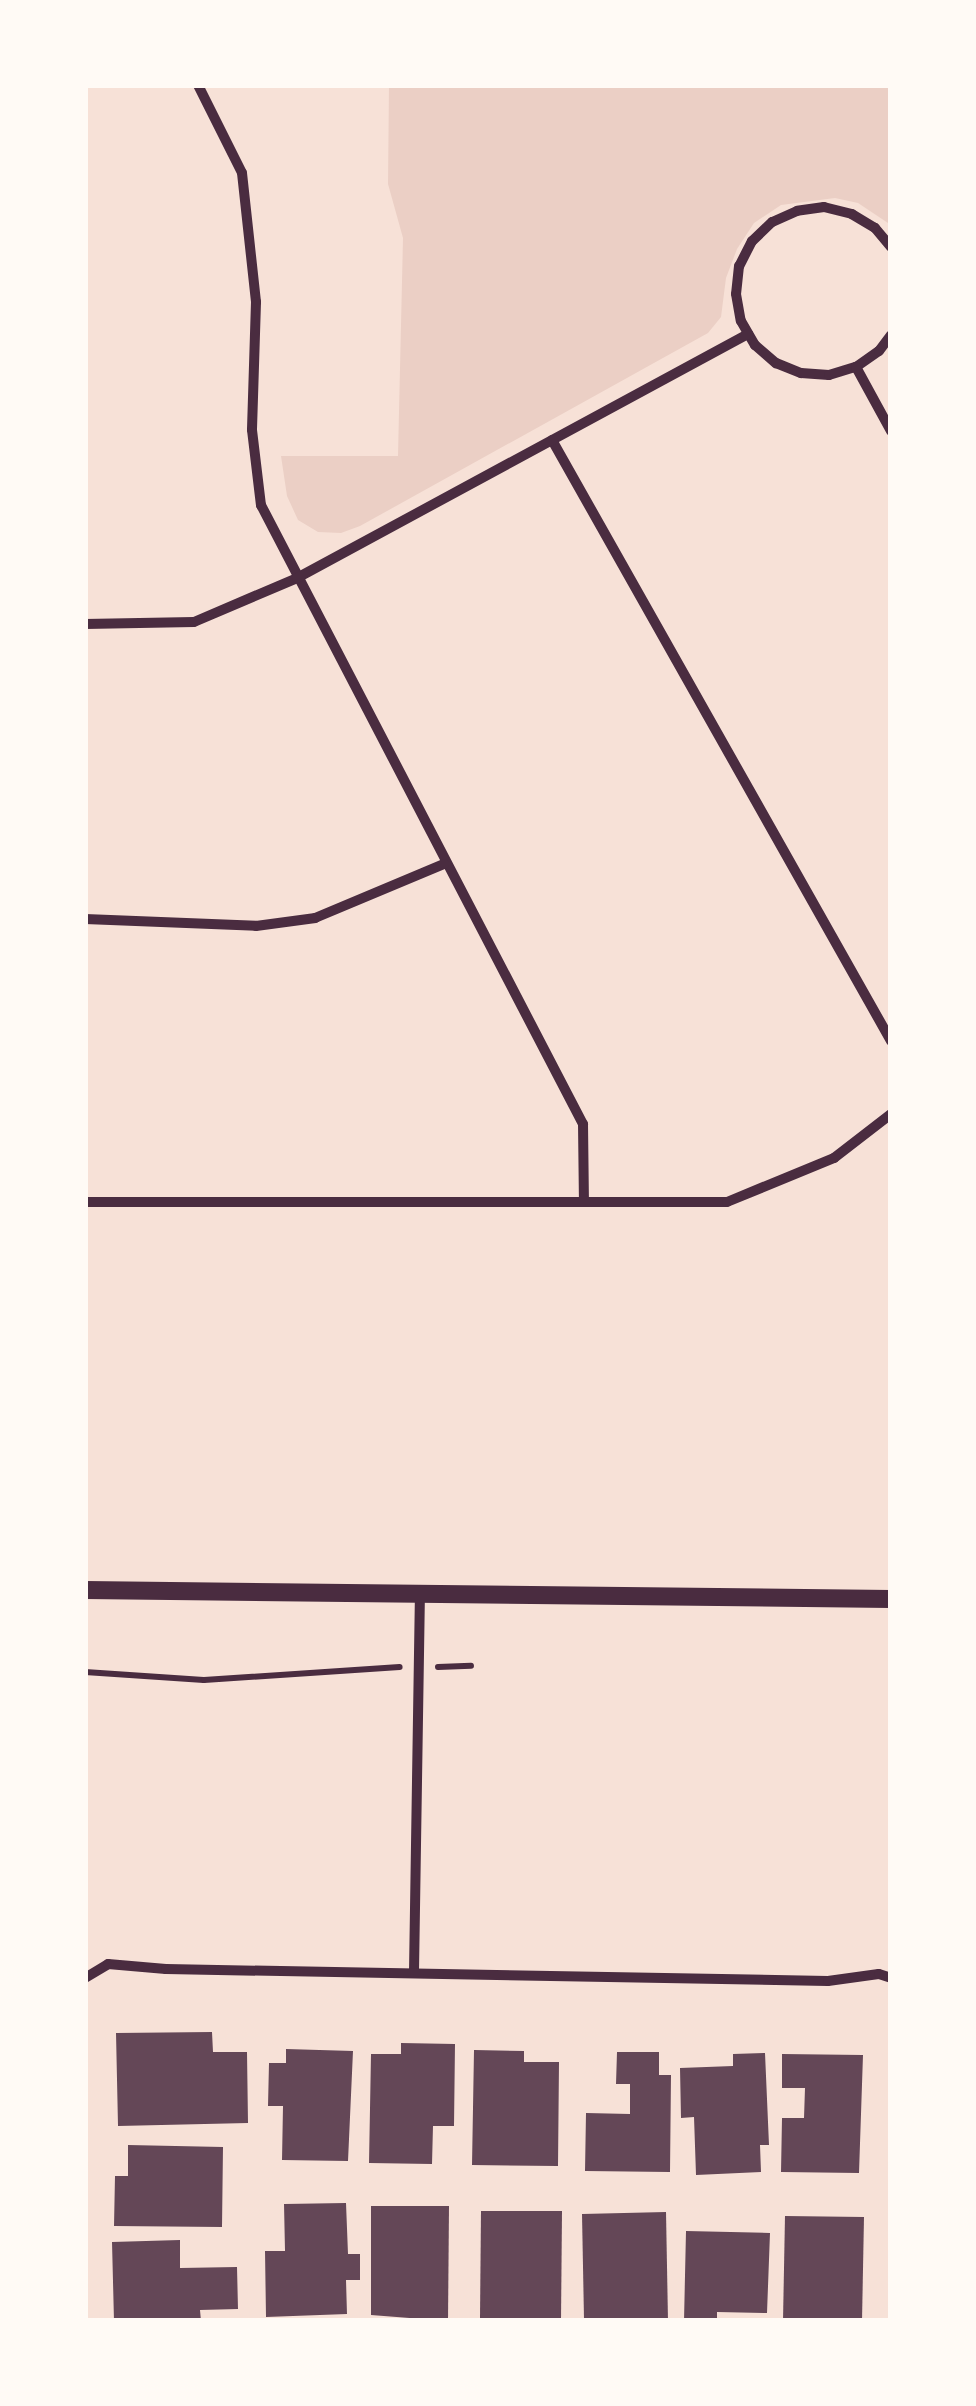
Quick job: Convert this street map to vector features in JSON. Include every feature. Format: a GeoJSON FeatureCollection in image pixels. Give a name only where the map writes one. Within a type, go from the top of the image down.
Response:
{"type":"FeatureCollection","features":[{"type":"Feature","properties":{"kind":"street"},"geometry":{"type":"LineString","coordinates":[[198,85],[242,173],[256,302],[252,430],[261,505],[444,864],[554,1062],[583,1124],[584,1202]]}},
{"type":"Feature","properties":{"kind":"street"},"geometry":{"type":"LineString","coordinates":[[891,246],[876,228],[852,214],[824,208],[797,210],[772,222],[752,241],[739,266],[736,294],[748,334],[776,362],[802,373],[829,375],[856,368],[878,352],[891,335]]}},
{"type":"Feature","properties":{"kind":"street"},"geometry":{"type":"LineString","coordinates":[[85,624],[194,622],[296,578],[748,334]]}},
{"type":"Feature","properties":{"kind":"street"},"geometry":{"type":"LineString","coordinates":[[856,368],[891,431]]}},
{"type":"Feature","properties":{"kind":"street"},"geometry":{"type":"LineString","coordinates":[[552,440],[891,1041]]}},
{"type":"Feature","properties":{"kind":"street"},"geometry":{"type":"LineString","coordinates":[[85,919],[256,926],[315,918],[444,864]]}},
{"type":"Feature","properties":{"kind":"street"},"geometry":{"type":"LineString","coordinates":[[85,1202],[728,1202],[834,1158],[891,1114]]}},
{"type":"Feature","properties":{"kind":"street"},"geometry":{"type":"LineString","coordinates":[[85,1590],[891,1600]]}},
{"type":"Feature","properties":{"kind":"street"},"geometry":{"type":"LineString","coordinates":[[414,1972],[420,1593]]}},
{"type":"Feature","properties":{"kind":"street"},"geometry":{"type":"LineString","coordinates":[[85,1978],[108,1964],[828,1981],[878,1974],[891,1978]]}},
{"type":"Feature","properties":{"kind":"path"},"geometry":{"type":"LineString","coordinates":[[85,1672],[204,1680],[346,1668],[472,1666]]}},
{"type":"Feature","properties":{"kind":"shaded area"},"geometry":{"type":"Polygon","coordinates":[[[389,85],[891,85],[891,225],[858,203],[835,198],[781,205],[754,223],[737,249],[726,278],[721,317],[708,333],[360,526],[341,533],[318,532],[298,520],[287,496],[281,456],[398,456],[403,238],[388,184],[389,85]]]}},
{"type":"Feature","properties":{"kind":"building"},"geometry":{"type":"Polygon","coordinates":[[[212,2032],[213,2052],[247,2052],[248,2123],[118,2126],[116,2033],[212,2032]]]}},
{"type":"Feature","properties":{"kind":"building"},"geometry":{"type":"Polygon","coordinates":[[[401,2043],[455,2044],[454,2126],[433,2126],[432,2164],[369,2163],[371,2054],[401,2054],[401,2043]]]}},
{"type":"Feature","properties":{"kind":"building"},"geometry":{"type":"Polygon","coordinates":[[[286,2049],[353,2051],[348,2161],[282,2160],[283,2106],[268,2106],[269,2063],[286,2063],[286,2049]]]}},
{"type":"Feature","properties":{"kind":"building"},"geometry":{"type":"Polygon","coordinates":[[[474,2050],[524,2051],[524,2062],[559,2062],[558,2166],[472,2165],[474,2050]]]}},
{"type":"Feature","properties":{"kind":"building"},"geometry":{"type":"Polygon","coordinates":[[[617,2052],[659,2052],[659,2075],[671,2075],[670,2172],[585,2171],[586,2113],[630,2114],[630,2084],[616,2084],[617,2052]]]}},
{"type":"Feature","properties":{"kind":"building"},"geometry":{"type":"Polygon","coordinates":[[[765,2053],[769,2145],[760,2145],[761,2172],[696,2175],[694,2117],[681,2118],[680,2068],[733,2066],[733,2054],[765,2053]]]}},
{"type":"Feature","properties":{"kind":"building"},"geometry":{"type":"Polygon","coordinates":[[[782,2054],[863,2055],[859,2173],[781,2172],[782,2118],[804,2118],[805,2088],[782,2088],[782,2054]]]}},
{"type":"Feature","properties":{"kind":"building"},"geometry":{"type":"Polygon","coordinates":[[[128,2145],[223,2147],[222,2227],[114,2226],[115,2176],[128,2176],[128,2145]]]}},
{"type":"Feature","properties":{"kind":"building"},"geometry":{"type":"Polygon","coordinates":[[[346,2203],[348,2254],[360,2254],[360,2280],[346,2280],[347,2314],[266,2317],[265,2251],[285,2251],[284,2204],[346,2203]]]}},
{"type":"Feature","properties":{"kind":"building"},"geometry":{"type":"Polygon","coordinates":[[[371,2206],[449,2206],[448,2321],[371,2315],[371,2206]]]}},
{"type":"Feature","properties":{"kind":"building"},"geometry":{"type":"Polygon","coordinates":[[[481,2211],[562,2211],[561,2321],[480,2318],[481,2211]]]}},
{"type":"Feature","properties":{"kind":"building"},"geometry":{"type":"Polygon","coordinates":[[[666,2212],[668,2321],[584,2319],[582,2214],[666,2212]]]}},
{"type":"Feature","properties":{"kind":"building"},"geometry":{"type":"Polygon","coordinates":[[[785,2216],[864,2217],[862,2321],[783,2321],[785,2216]]]}},
{"type":"Feature","properties":{"kind":"building"},"geometry":{"type":"Polygon","coordinates":[[[686,2231],[770,2233],[767,2313],[717,2312],[717,2321],[684,2321],[686,2231]]]}},
{"type":"Feature","properties":{"kind":"building"},"geometry":{"type":"Polygon","coordinates":[[[180,2240],[180,2268],[237,2267],[238,2309],[200,2310],[201,2321],[114,2321],[112,2242],[180,2240]]]}}]}
